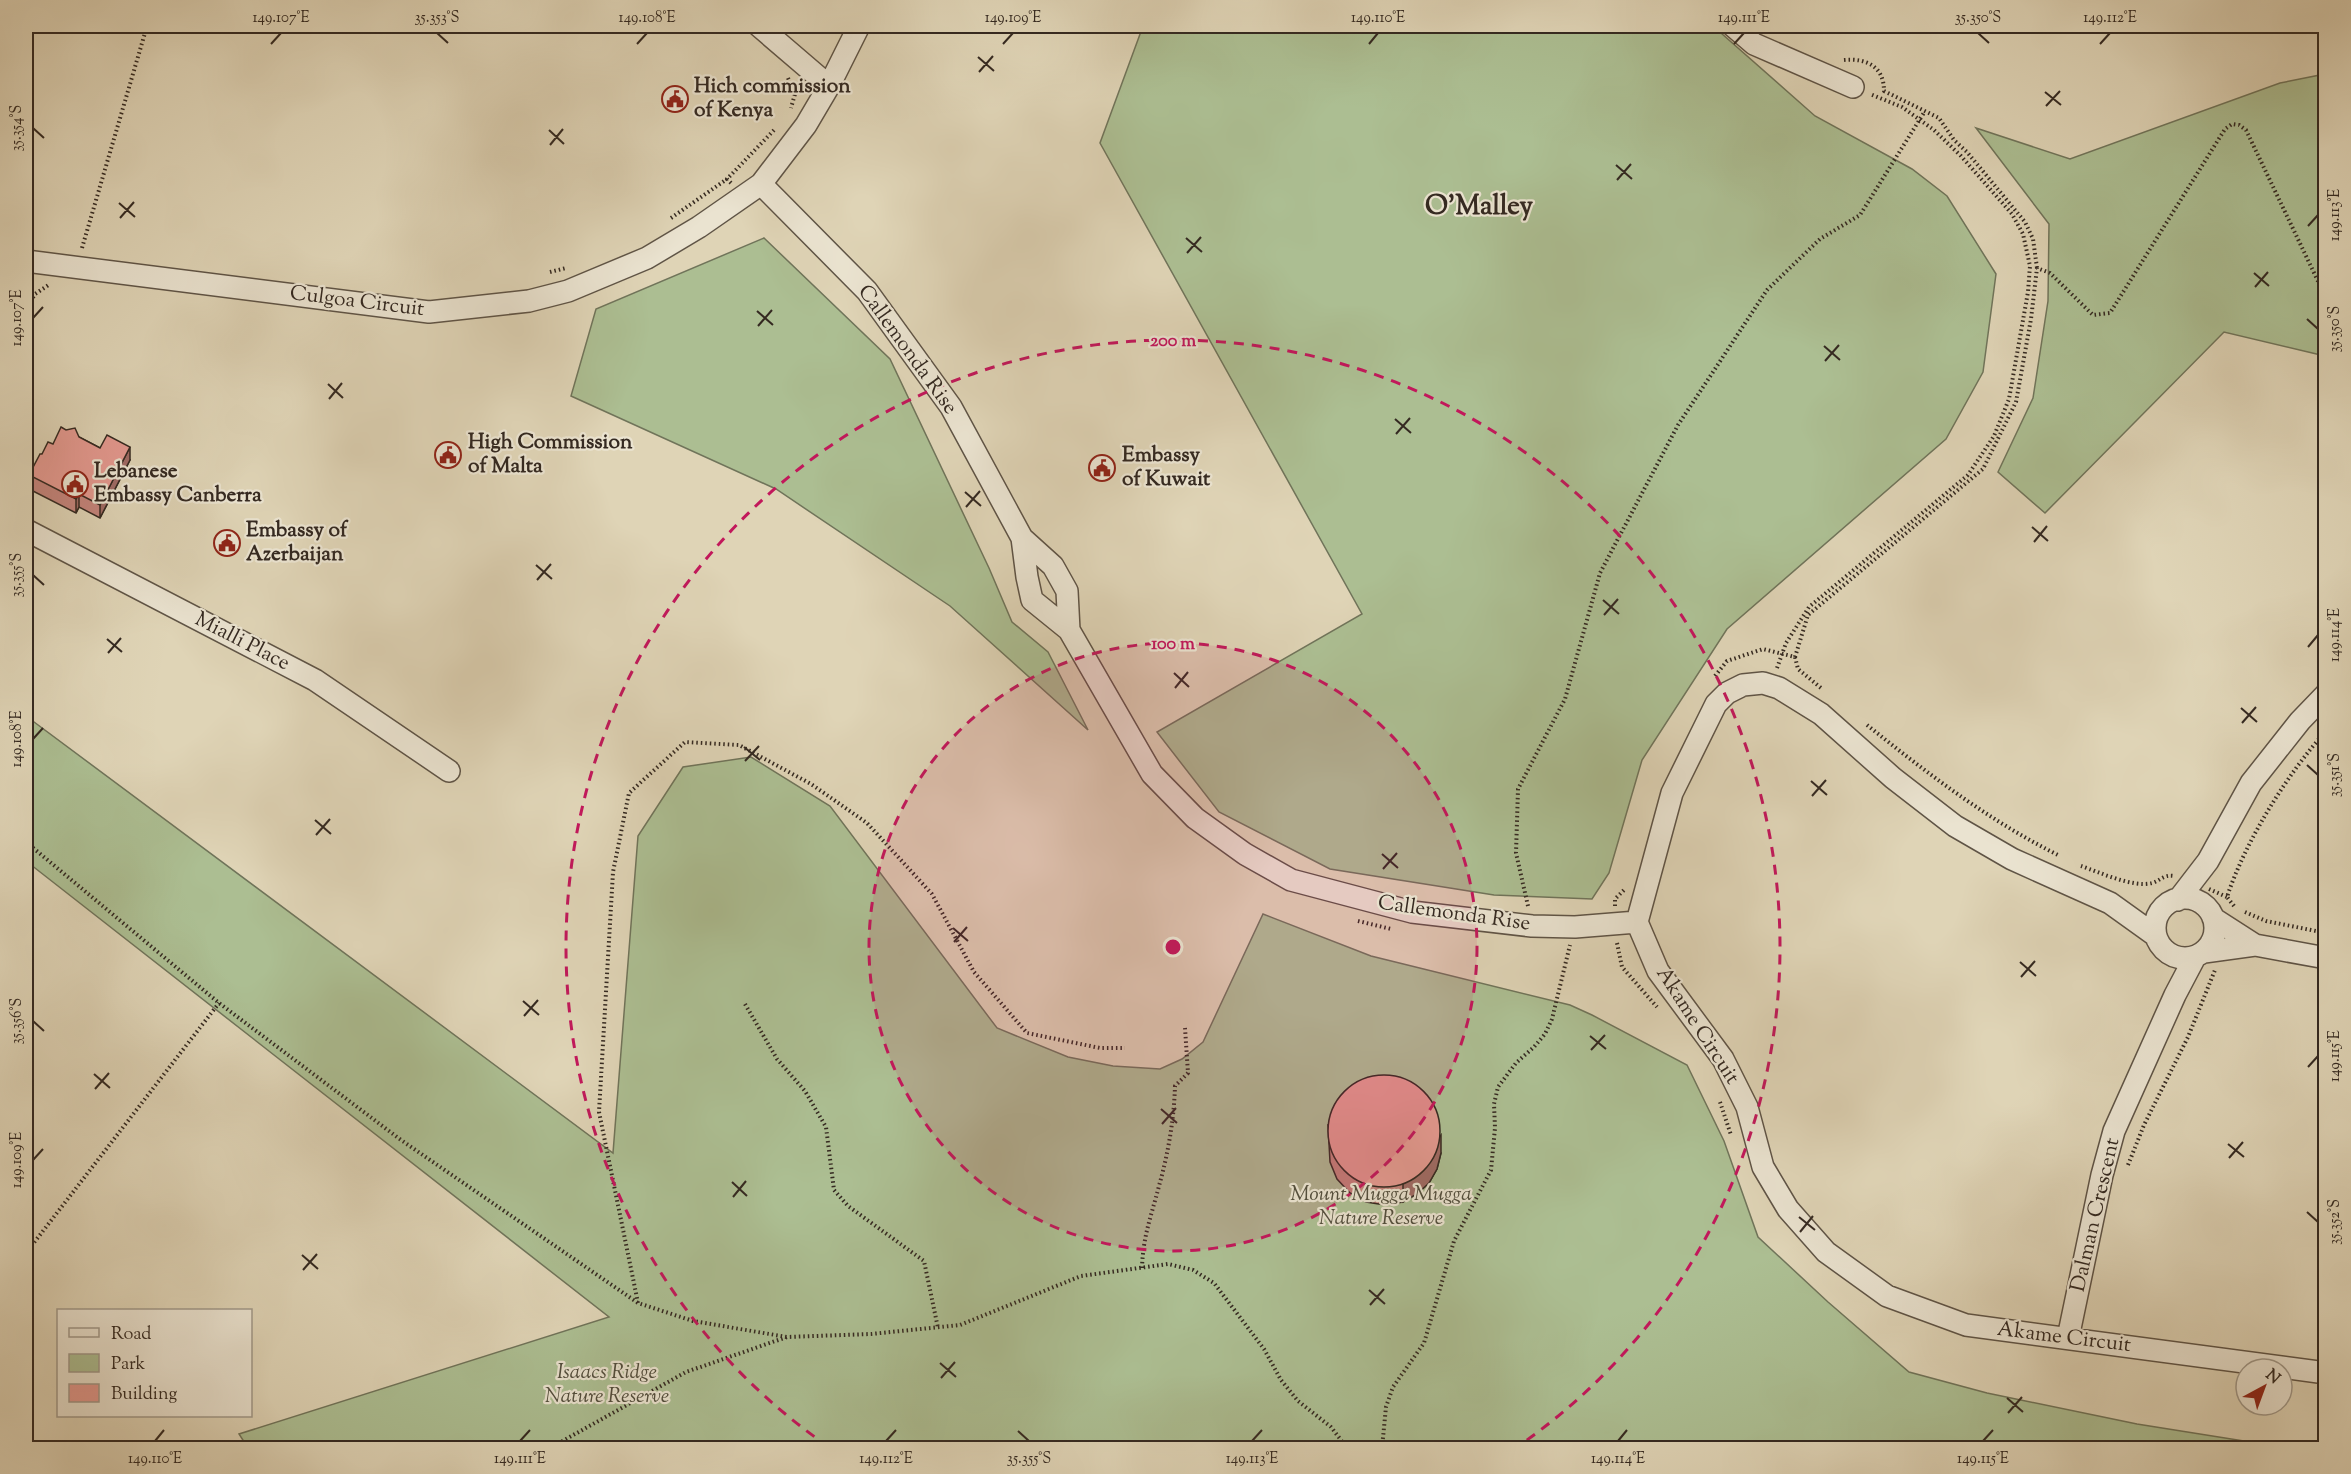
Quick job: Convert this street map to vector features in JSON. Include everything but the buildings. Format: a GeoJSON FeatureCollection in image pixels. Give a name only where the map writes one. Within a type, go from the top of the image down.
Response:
{"type":"FeatureCollection","features":[{"type":"Feature","properties":{"kind":"street"},"geometry":{"type":"LineString","coordinates":[[759,26],[829,86]]}},
{"type":"Feature","properties":{"kind":"street","name":"Culgoa Circuit"},"geometry":{"type":"LineString","coordinates":[[26,261],[429,312],[529,301],[568,291],[647,258],[753,189],[806,125],[829,86],[859,26]]}},
{"type":"Feature","properties":{"kind":"street"},"geometry":{"type":"LineString","coordinates":[[1733,26],[1754,44],[1853,87]]}},
{"type":"Feature","properties":{"kind":"street","name":"Callemonda Rise"},"geometry":{"type":"LineString","coordinates":[[753,189],[867,291],[951,407],[1022,538],[1053,566],[1067,591],[1069,630]]}},
{"type":"Feature","properties":{"kind":"street","name":"Mialli Place"},"geometry":{"type":"LineString","coordinates":[[26,530],[315,680],[449,771]]}},
{"type":"Feature","properties":{"kind":"street","name":"Callemonda Rise"},"geometry":{"type":"LineString","coordinates":[[1022,538],[1026,577],[1032,600],[1069,630],[1152,774],[1195,818],[1245,854],[1291,880],[1412,912],[1532,926],[1573,935],[1624,929]]}},
{"type":"Feature","properties":{"kind":"street"},"geometry":{"type":"LineString","coordinates":[[1624,929],[1672,793],[1716,704],[1728,693],[1743,685],[1763,683],[1795,696],[1821,714],[1893,778],[1955,826],[2012,859],[2110,903],[2161,944],[2185,958],[2207,952],[2255,945],[2325,958]]}},
{"type":"Feature","properties":{"kind":"street"},"geometry":{"type":"LineString","coordinates":[[2207,952],[2214,936],[2208,861],[2251,783],[2325,694]]}},
{"type":"Feature","properties":{"kind":"street"},"geometry":{"type":"LineString","coordinates":[[2175,995],[2161,944],[2157,917],[2170,904],[2209,889]]}},
{"type":"Feature","properties":{"kind":"street"},"geometry":{"type":"LineString","coordinates":[[2110,903],[2170,904],[2195,900],[2255,945]]}},
{"type":"Feature","properties":{"kind":"street","name":"Akame Circuit"},"geometry":{"type":"LineString","coordinates":[[1624,929],[1723,1059],[1747,1107],[1763,1167],[1788,1209],[1826,1252],[1887,1296],[1966,1325],[2325,1373]]}},
{"type":"Feature","properties":{"kind":"street","name":"Dalman Crescent"},"geometry":{"type":"LineString","coordinates":[[2068,1338],[2102,1175],[2114,1131],[2175,995],[2207,952]]}},
{"type":"Feature","properties":{"kind":"path"},"geometry":{"type":"LineString","coordinates":[[93,250],[82,248],[147,26]]}},
{"type":"Feature","properties":{"kind":"path"},"geometry":{"type":"LineString","coordinates":[[1825,691],[1798,669],[1795,657],[1808,615],[1983,469],[2016,402],[2031,319],[2037,268],[2033,239],[2025,222],[1954,140],[1939,118],[1884,91],[1881,75],[1871,64],[1856,59],[1838,61]]}},
{"type":"Feature","properties":{"kind":"path"},"geometry":{"type":"LineString","coordinates":[[787,75],[795,94],[789,114]]}},
{"type":"Feature","properties":{"kind":"path"},"geometry":{"type":"LineString","coordinates":[[1770,685],[1786,643],[1809,607],[1968,474],[1994,436],[2009,399],[2031,266],[2023,234],[2012,214],[1961,156],[1935,130],[1902,107],[1853,87]]}},
{"type":"Feature","properties":{"kind":"path"},"geometry":{"type":"LineString","coordinates":[[1532,926],[1516,853],[1518,789],[1565,699],[1600,573],[1678,425],[1767,290],[1820,239],[1860,215],[1925,111]]}},
{"type":"Feature","properties":{"kind":"path"},"geometry":{"type":"LineString","coordinates":[[670,218],[727,179],[782,122]]}},
{"type":"Feature","properties":{"kind":"path"},"geometry":{"type":"LineString","coordinates":[[2037,268],[2050,273],[2093,315],[2110,313],[2225,129],[2232,124],[2239,124],[2246,130],[2325,298]]}},
{"type":"Feature","properties":{"kind":"path"},"geometry":{"type":"LineString","coordinates":[[727,179],[753,189]]}},
{"type":"Feature","properties":{"kind":"path"},"geometry":{"type":"LineString","coordinates":[[549,273],[570,266]]}},
{"type":"Feature","properties":{"kind":"path"},"geometry":{"type":"LineString","coordinates":[[1713,679],[1727,661],[1763,649],[1795,657]]}},
{"type":"Feature","properties":{"kind":"path"},"geometry":{"type":"LineString","coordinates":[[1861,720],[1940,783],[1993,818],[2066,859]]}},
{"type":"Feature","properties":{"kind":"path"},"geometry":{"type":"LineString","coordinates":[[2209,889],[2235,874],[2281,789],[2325,731]]}},
{"type":"Feature","properties":{"kind":"path"},"geometry":{"type":"LineString","coordinates":[[638,1303],[599,1112],[613,872],[629,793],[685,742],[739,745],[811,784],[867,824],[932,894],[974,972],[1027,1033],[1100,1048],[1125,1048]]}},
{"type":"Feature","properties":{"kind":"path"},"geometry":{"type":"LineString","coordinates":[[26,842],[219,1003],[401,1140],[638,1303],[693,1321],[787,1337],[872,1334],[960,1325],[1081,1276],[1168,1264],[1193,1270],[1214,1283],[1264,1348],[1298,1401],[1331,1427],[1347,1449]]}},
{"type":"Feature","properties":{"kind":"path"},"geometry":{"type":"LineString","coordinates":[[2076,864],[2134,883],[2152,883],[2167,875],[2209,889],[2237,909],[2266,921],[2325,933]]}},
{"type":"Feature","properties":{"kind":"path"},"geometry":{"type":"LineString","coordinates":[[1625,888],[1615,899],[1624,929],[1622,967],[1659,1010]]}},
{"type":"Feature","properties":{"kind":"path"},"geometry":{"type":"LineString","coordinates":[[1353,919],[1382,929],[1394,930]]}},
{"type":"Feature","properties":{"kind":"path"},"geometry":{"type":"LineString","coordinates":[[1606,943],[1624,929]]}},
{"type":"Feature","properties":{"kind":"path"},"geometry":{"type":"LineString","coordinates":[[1562,944],[1573,935]]}},
{"type":"Feature","properties":{"kind":"path"},"geometry":{"type":"LineString","coordinates":[[1382,1449],[1386,1407],[1393,1387],[1424,1343],[1454,1241],[1491,1170],[1495,1128],[1494,1104],[1498,1087],[1516,1063],[1545,1034],[1552,1019],[1573,935]]}},
{"type":"Feature","properties":{"kind":"path"},"geometry":{"type":"LineString","coordinates":[[2127,1167],[2144,1125],[2188,1037],[2207,952]]}},
{"type":"Feature","properties":{"kind":"path"},"geometry":{"type":"LineString","coordinates":[[26,1253],[219,1003]]}},
{"type":"Feature","properties":{"kind":"path"},"geometry":{"type":"LineString","coordinates":[[745,1004],[777,1059],[805,1091],[826,1127],[834,1190],[848,1206],[924,1261],[938,1328]]}},
{"type":"Feature","properties":{"kind":"path"},"geometry":{"type":"LineString","coordinates":[[1142,1268],[1143,1242],[1160,1185],[1174,1117],[1175,1086],[1188,1073],[1185,1028]]}},
{"type":"Feature","properties":{"kind":"path"},"geometry":{"type":"LineString","coordinates":[[1719,1100],[1733,1140]]}},
{"type":"Feature","properties":{"kind":"path"},"geometry":{"type":"LineString","coordinates":[[550,1449],[686,1372],[787,1337]]}},
{"type":"Feature","properties":{"kind":"green space"},"geometry":{"type":"Polygon","coordinates":[[[1143,26],[1713,26],[1815,116],[1912,169],[1947,196],[1996,274],[1983,372],[1946,439],[1727,629],[1642,760],[1609,873],[1592,899],[1494,895],[1330,869],[1219,812],[1157,732],[1362,614],[1100,143],[1143,26]]]}},
{"type":"Feature","properties":{"kind":"green space"},"geometry":{"type":"Polygon","coordinates":[[[2325,74],[2325,356],[2224,332],[2045,513],[1998,472],[2033,398],[2048,301],[2049,224],[1976,128],[2070,159],[2280,83],[2325,74]]]}},
{"type":"Feature","properties":{"kind":"green space"},"geometry":{"type":"Polygon","coordinates":[[[764,238],[890,359],[989,568],[1012,622],[1048,652],[1088,730],[950,606],[776,489],[571,396],[596,309],[764,238]]]}},
{"type":"Feature","properties":{"kind":"green space","name":"Mount Mugga Mugga Nature Reserve"},"geometry":{"type":"Polygon","coordinates":[[[26,716],[613,1153],[638,836],[683,767],[751,757],[830,806],[997,1028],[1068,1057],[1113,1066],[1160,1069],[1182,1059],[1203,1042],[1263,914],[1371,956],[1570,1005],[1687,1065],[1724,1141],[1758,1237],[1828,1302],[1909,1372],[1987,1393],[2137,1424],[2288,1448],[248,1448],[239,1434],[609,1317],[26,861],[26,716]]]}},
{"type":"Feature","properties":{"kind":"place","name":"Hich commission of Kenya"},"geometry":{"type":"Point","coordinates":[675,99]}},
{"type":"Feature","properties":{"kind":"place","name":"High Commission of Malta"},"geometry":{"type":"Point","coordinates":[448,455]}},
{"type":"Feature","properties":{"kind":"place","name":"Embassy of Kuwait"},"geometry":{"type":"Point","coordinates":[1102,468]}},
{"type":"Feature","properties":{"kind":"place","name":"Lebanese Embassy Canberra"},"geometry":{"type":"Point","coordinates":[75,484]}},
{"type":"Feature","properties":{"kind":"place","name":"Embassy of Azerbaijan"},"geometry":{"type":"Point","coordinates":[227,543]}},
{"type":"Feature","properties":{"kind":"district","name":"O'Malley"},"geometry":{"type":"Point","coordinates":[1479,207]}},
{"type":"Feature","properties":{"kind":"park label","name":"Isaacs Ridge Nature Reserve"},"geometry":{"type":"Point","coordinates":[607,1385]}}]}
